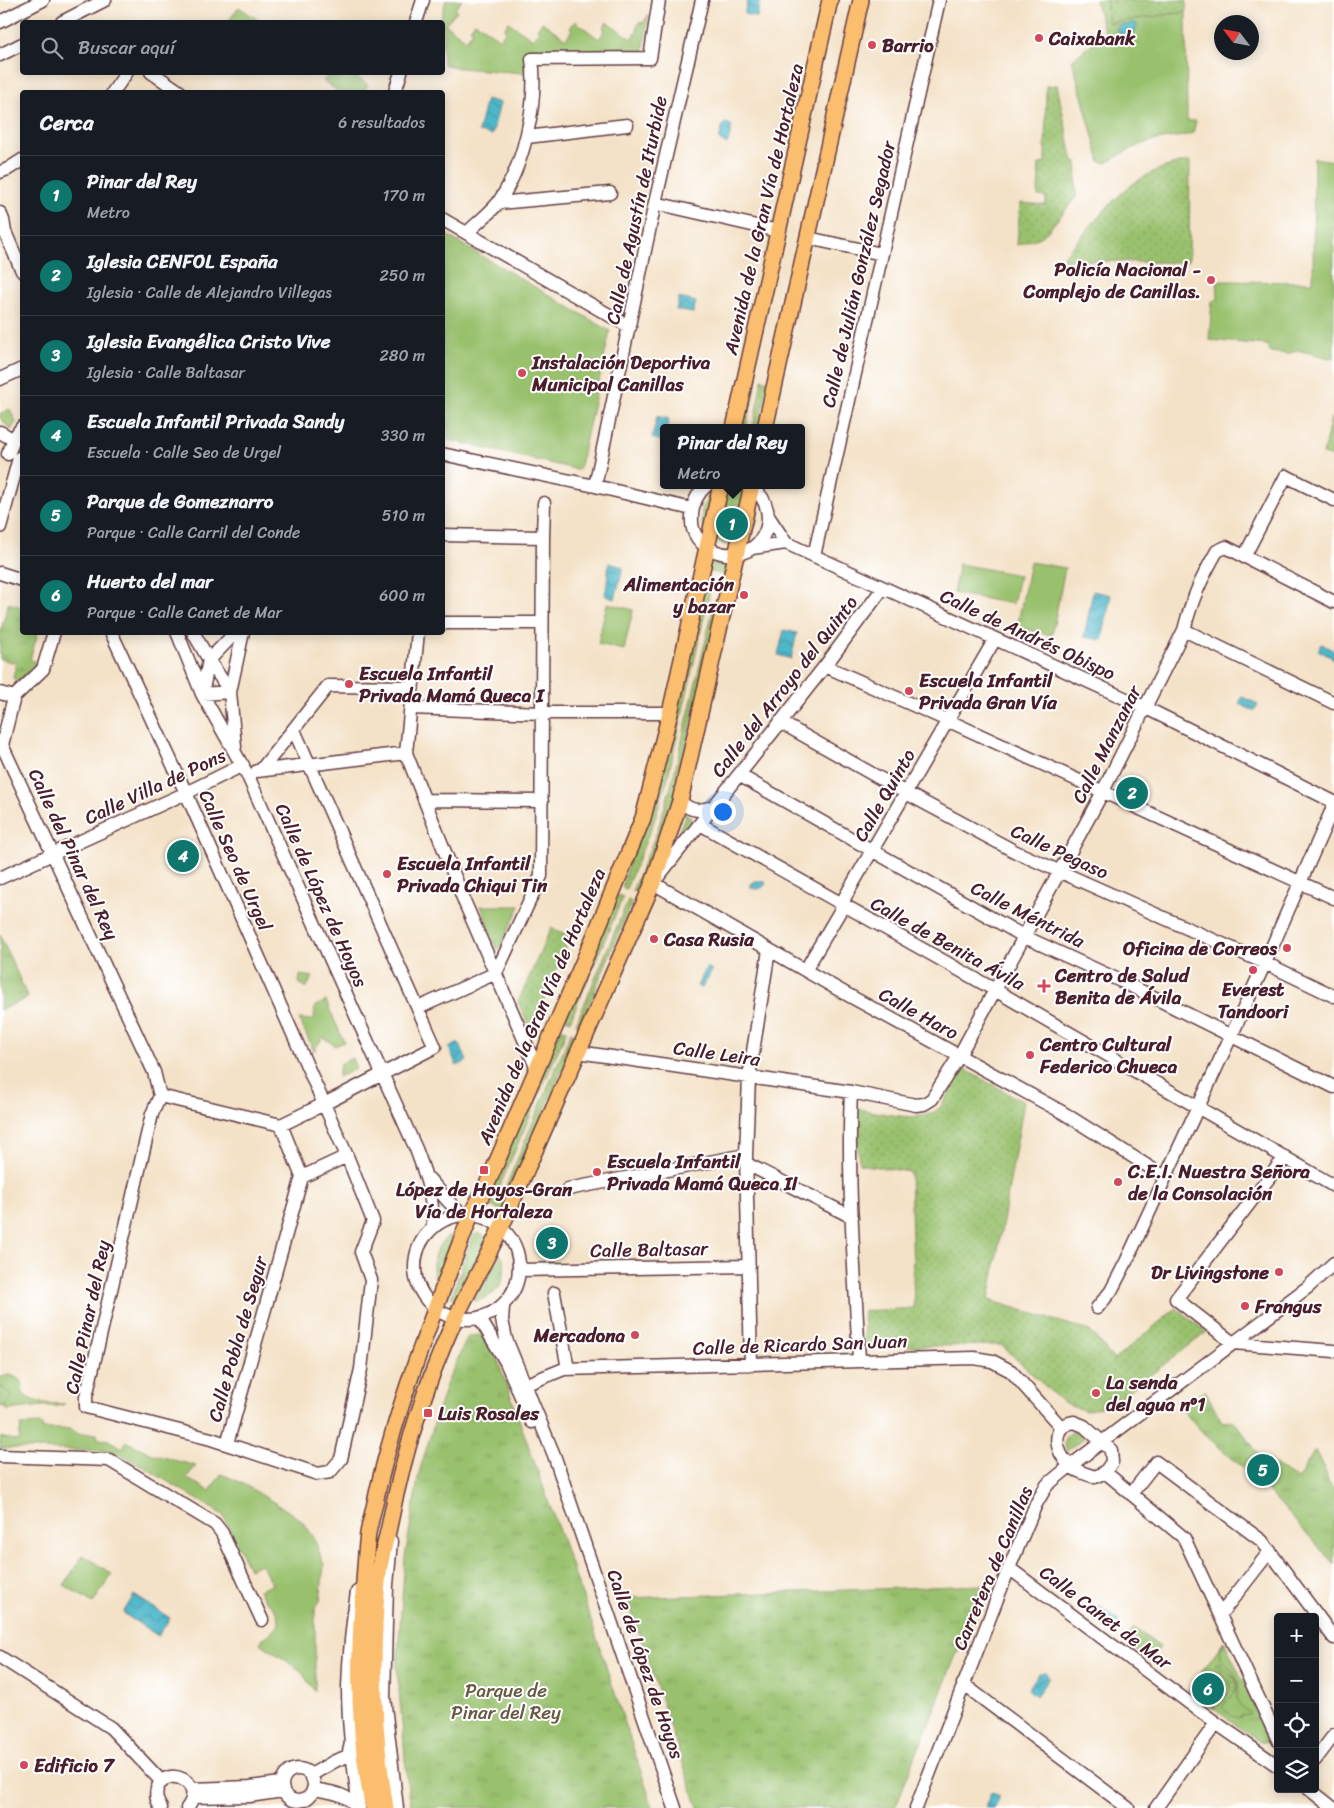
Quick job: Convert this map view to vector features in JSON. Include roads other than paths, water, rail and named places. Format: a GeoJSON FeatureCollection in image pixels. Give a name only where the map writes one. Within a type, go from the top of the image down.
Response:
{"type":"FeatureCollection","features":[{"type":"Feature","properties":{"kind":"main road","name":"Avenida de la Gran Vía de Hortaleza"},"geometry":{"type":"LineString","coordinates":[[735,424],[830,0]]}},
{"type":"Feature","properties":{"kind":"main road"},"geometry":{"type":"LineString","coordinates":[[766,424],[861,0]]}},
{"type":"Feature","properties":{"kind":"main road","name":"Avenida de la Gran Vía de Hortaleza"},"geometry":{"type":"LineString","coordinates":[[372,1808],[362,1737],[359,1667],[368,1533],[386,1454],[466,1214],[485,1189],[594,937],[643,818],[670,714],[720,489]]}},
{"type":"Feature","properties":{"kind":"main road"},"geometry":{"type":"LineString","coordinates":[[386,1808],[380,1771],[373,1692],[378,1581],[395,1493],[419,1410],[455,1319],[502,1227],[653,883],[680,801],[751,489]]}},
{"type":"Feature","properties":{"kind":"street"},"geometry":{"type":"LineString","coordinates":[[0,22],[43,0]]}},
{"type":"Feature","properties":{"kind":"street"},"geometry":{"type":"LineString","coordinates":[[84,18],[105,0]]}},
{"type":"Feature","properties":{"kind":"street"},"geometry":{"type":"LineString","coordinates":[[417,20],[423,0]]}},
{"type":"Feature","properties":{"kind":"street"},"geometry":{"type":"LineString","coordinates":[[468,232],[498,203],[519,163],[527,138],[533,89],[532,59],[650,58],[659,0]]}},
{"type":"Feature","properties":{"kind":"street","name":"Calle de Agustín de Iturbide"},"geometry":{"type":"LineString","coordinates":[[595,486],[655,203],[702,0]]}},
{"type":"Feature","properties":{"kind":"street","name":"Calle de Julián González Segador"},"geometry":{"type":"LineString","coordinates":[[814,556],[939,0]]}},
{"type":"Feature","properties":{"kind":"street"},"geometry":{"type":"LineString","coordinates":[[0,55],[20,45]]}},
{"type":"Feature","properties":{"kind":"street"},"geometry":{"type":"LineString","coordinates":[[114,90],[125,75]]}},
{"type":"Feature","properties":{"kind":"street"},"geometry":{"type":"LineString","coordinates":[[155,75],[177,90]]}},
{"type":"Feature","properties":{"kind":"street"},"geometry":{"type":"LineString","coordinates":[[396,90],[400,75]]}},
{"type":"Feature","properties":{"kind":"street"},"geometry":{"type":"LineString","coordinates":[[527,138],[627,125]]}},
{"type":"Feature","properties":{"kind":"street"},"geometry":{"type":"LineString","coordinates":[[0,172],[20,161]]}},
{"type":"Feature","properties":{"kind":"street"},"geometry":{"type":"LineString","coordinates":[[498,203],[610,193]]}},
{"type":"Feature","properties":{"kind":"street"},"geometry":{"type":"LineString","coordinates":[[655,203],[778,231]]}},
{"type":"Feature","properties":{"kind":"street"},"geometry":{"type":"LineString","coordinates":[[0,213],[3,220],[2,230],[20,267]]}},
{"type":"Feature","properties":{"kind":"street"},"geometry":{"type":"LineString","coordinates":[[445,220],[468,232],[630,327]]}},
{"type":"Feature","properties":{"kind":"street"},"geometry":{"type":"LineString","coordinates":[[808,238],[882,254]]}},
{"type":"Feature","properties":{"kind":"street"},"geometry":{"type":"LineString","coordinates":[[0,379],[20,370]]}},
{"type":"Feature","properties":{"kind":"street"},"geometry":{"type":"LineString","coordinates":[[0,527],[14,440],[20,429]]}},
{"type":"Feature","properties":{"kind":"street"},"geometry":{"type":"LineString","coordinates":[[0,432],[14,440]]}},
{"type":"Feature","properties":{"kind":"street"},"geometry":{"type":"LineString","coordinates":[[445,455],[595,486],[692,509]]}},
{"type":"Feature","properties":{"kind":"street"},"geometry":{"type":"LineString","coordinates":[[1244,557],[1286,476],[1334,500]]}},
{"type":"Feature","properties":{"kind":"street"},"geometry":{"type":"LineString","coordinates":[[703,489],[695,498],[692,509],[692,528],[699,541],[707,548],[727,555],[746,553],[763,537],[767,527],[768,516]]}},
{"type":"Feature","properties":{"kind":"street"},"geometry":{"type":"LineString","coordinates":[[752,548],[786,543],[768,516],[763,500],[754,489]]}},
{"type":"Feature","properties":{"kind":"street"},"geometry":{"type":"LineString","coordinates":[[418,1008],[496,973],[541,876],[544,503]]}},
{"type":"Feature","properties":{"kind":"street"},"geometry":{"type":"LineString","coordinates":[[445,535],[543,537]]}},
{"type":"Feature","properties":{"kind":"street","name":"Calle de Andrés Obispo"},"geometry":{"type":"LineString","coordinates":[[786,543],[1146,708],[1334,803]]}},
{"type":"Feature","properties":{"kind":"street","name":"Calle Manzanar"},"geometry":{"type":"LineString","coordinates":[[958,1056],[1103,793],[1184,630],[1198,584],[1217,550],[1226,547],[1334,602]]}},
{"type":"Feature","properties":{"kind":"street"},"geometry":{"type":"LineString","coordinates":[[0,573],[20,579]]}},
{"type":"Feature","properties":{"kind":"street","name":"Calle del Arroyo del Quinto"},"geometry":{"type":"LineString","coordinates":[[653,883],[825,666],[883,588]]}},
{"type":"Feature","properties":{"kind":"street"},"geometry":{"type":"LineString","coordinates":[[445,623],[542,623]]}},
{"type":"Feature","properties":{"kind":"street"},"geometry":{"type":"LineString","coordinates":[[1184,630],[1334,703]]}},
{"type":"Feature","properties":{"kind":"street"},"geometry":{"type":"LineString","coordinates":[[0,693],[14,697],[43,669],[53,635]]}},
{"type":"Feature","properties":{"kind":"street","name":"Calle Seo de Urgel"},"geometry":{"type":"LineString","coordinates":[[112,635],[186,793],[347,1156]]}},
{"type":"Feature","properties":{"kind":"street","name":"Calle de López de Hoyos"},"geometry":{"type":"LineString","coordinates":[[178,635],[202,694],[245,770],[427,1176],[433,1204],[433,1227]]}},
{"type":"Feature","properties":{"kind":"street"},"geometry":{"type":"LineString","coordinates":[[196,635],[230,692]]}},
{"type":"Feature","properties":{"kind":"street"},"geometry":{"type":"LineString","coordinates":[[230,692],[202,694],[209,660],[233,635]]}},
{"type":"Feature","properties":{"kind":"street"},"geometry":{"type":"LineString","coordinates":[[236,752],[230,692],[242,635]]}},
{"type":"Feature","properties":{"kind":"street"},"geometry":{"type":"LineString","coordinates":[[418,635],[406,752],[466,903],[537,1069]]}},
{"type":"Feature","properties":{"kind":"street","name":"Calle Quinto"},"geometry":{"type":"LineString","coordinates":[[806,970],[843,906],[845,896],[996,639]]}},
{"type":"Feature","properties":{"kind":"street"},"geometry":{"type":"LineString","coordinates":[[825,666],[1334,898]]}},
{"type":"Feature","properties":{"kind":"street"},"geometry":{"type":"LineString","coordinates":[[261,770],[328,686],[412,687]]}},
{"type":"Feature","properties":{"kind":"street","name":"Calle del Pinar del Rey"},"geometry":{"type":"LineString","coordinates":[[14,697],[2,745],[154,1072],[160,1096]]}},
{"type":"Feature","properties":{"kind":"street"},"geometry":{"type":"LineString","coordinates":[[411,708],[542,713],[670,714]]}},
{"type":"Feature","properties":{"kind":"street","name":"Calle Pegaso"},"geometry":{"type":"LineString","coordinates":[[780,722],[1016,852],[1266,963],[1334,996]]}},
{"type":"Feature","properties":{"kind":"street"},"geometry":{"type":"LineString","coordinates":[[160,1096],[280,1125],[364,1085],[382,1073],[434,1047],[294,730]]}},
{"type":"Feature","properties":{"kind":"street","name":"Calle Villa de Pons"},"geometry":{"type":"LineString","coordinates":[[0,878],[186,793],[245,770],[261,770],[406,752]]}},
{"type":"Feature","properties":{"kind":"street","name":"Calle Méntrida"},"geometry":{"type":"LineString","coordinates":[[739,775],[1025,937],[1123,982],[1334,1087]]}},
{"type":"Feature","properties":{"kind":"street"},"geometry":{"type":"LineString","coordinates":[[425,800],[542,802]]}},
{"type":"Feature","properties":{"kind":"street","name":"Calle del Arroyo del Quinto"},"geometry":{"type":"LineString","coordinates":[[680,801],[693,811],[701,811],[715,806]]}},
{"type":"Feature","properties":{"kind":"street"},"geometry":{"type":"LineString","coordinates":[[1097,1308],[1111,1291],[1126,1262],[1266,963],[1334,803]]}},
{"type":"Feature","properties":{"kind":"street","name":"Calle de Benita Ávila"},"geometry":{"type":"LineString","coordinates":[[700,824],[995,990],[1334,1186]]}},
{"type":"Feature","properties":{"kind":"street","name":"Calle Haro"},"geometry":{"type":"LineString","coordinates":[[653,883],[848,995],[1062,1112],[1165,1177]]}},
{"type":"Feature","properties":{"kind":"street"},"geometry":{"type":"LineString","coordinates":[[751,1365],[746,1159],[749,1077],[769,950]]}},
{"type":"Feature","properties":{"kind":"street","name":"Calle Leira"},"geometry":{"type":"LineString","coordinates":[[578,1052],[851,1092],[916,1105],[924,1104],[932,1099],[958,1056]]}},
{"type":"Feature","properties":{"kind":"street"},"geometry":{"type":"LineString","coordinates":[[851,1092],[849,1124],[859,1361]]}},
{"type":"Feature","properties":{"kind":"street","name":"Calle Pinar del Rey"},"geometry":{"type":"LineString","coordinates":[[160,1096],[152,1114],[86,1397],[86,1407],[226,1444]]}},
{"type":"Feature","properties":{"kind":"street"},"geometry":{"type":"LineString","coordinates":[[280,1125],[302,1177],[347,1156]]}},
{"type":"Feature","properties":{"kind":"street","name":"Calle Pobla de Segur"},"geometry":{"type":"LineString","coordinates":[[302,1177],[226,1444],[318,1474],[330,1472],[341,1459],[361,1369],[371,1280],[361,1252],[373,1221],[347,1156]]}},
{"type":"Feature","properties":{"kind":"street"},"geometry":{"type":"LineString","coordinates":[[1284,1157],[1176,1299],[1234,1343],[1334,1351]]}},
{"type":"Feature","properties":{"kind":"street"},"geometry":{"type":"LineString","coordinates":[[568,1190],[746,1159],[852,1217]]}},
{"type":"Feature","properties":{"kind":"street","name":"Calle de López de Hoyos"},"geometry":{"type":"LineString","coordinates":[[427,1176],[448,1201],[466,1214]]}},
{"type":"Feature","properties":{"kind":"street"},"geometry":{"type":"LineString","coordinates":[[466,1214],[502,1227],[510,1234],[519,1254],[519,1282],[503,1307],[480,1319],[455,1319],[435,1310],[426,1300],[416,1281],[415,1259],[425,1235],[444,1219],[466,1214]]}},
{"type":"Feature","properties":{"kind":"street","name":"Carretera de Canillas"},"geometry":{"type":"LineString","coordinates":[[920,1806],[964,1684],[1009,1568],[1041,1493],[1047,1485],[1308,1287],[1334,1263]]}},
{"type":"Feature","properties":{"kind":"street","name":"Calle Baltasar"},"geometry":{"type":"LineString","coordinates":[[519,1270],[749,1266]]}},
{"type":"Feature","properties":{"kind":"street"},"geometry":{"type":"LineString","coordinates":[[554,1293],[568,1368]]}},
{"type":"Feature","properties":{"kind":"street","name":"Calle de López de Hoyos"},"geometry":{"type":"LineString","coordinates":[[503,1307],[502,1320],[506,1339],[521,1386]]}},
{"type":"Feature","properties":{"kind":"street","name":"Calle de López de Hoyos"},"geometry":{"type":"LineString","coordinates":[[480,1319],[521,1386],[554,1455],[675,1808]]}},
{"type":"Feature","properties":{"kind":"street","name":"Calle de Ricardo San Juan"},"geometry":{"type":"LineString","coordinates":[[521,1386],[568,1368],[751,1365],[974,1358],[992,1361],[1011,1371],[1061,1427]]}},
{"type":"Feature","properties":{"kind":"street"},"geometry":{"type":"LineString","coordinates":[[1074,1422],[1081,1424],[1102,1442],[1110,1450],[1112,1462],[1105,1472],[1095,1477],[1070,1466],[1059,1449],[1056,1440],[1061,1427],[1067,1423],[1074,1422]]}},
{"type":"Feature","properties":{"kind":"street"},"geometry":{"type":"LineString","coordinates":[[0,1456],[109,1460],[215,1524],[222,1533],[262,1620]]}},
{"type":"Feature","properties":{"kind":"street"},"geometry":{"type":"LineString","coordinates":[[1131,1494],[1156,1462],[1262,1541],[1334,1638]]}},
{"type":"Feature","properties":{"kind":"street"},"geometry":{"type":"LineString","coordinates":[[1105,1472],[1184,1538],[1274,1731]]}},
{"type":"Feature","properties":{"kind":"street"},"geometry":{"type":"LineString","coordinates":[[395,1493],[387,1585],[384,1697],[397,1808]]}},
{"type":"Feature","properties":{"kind":"street","name":"Avenida de la Gran Vía de Hortaleza"},"geometry":{"type":"LineString","coordinates":[[358,1808],[348,1690],[350,1636],[368,1533]]}},
{"type":"Feature","properties":{"kind":"street"},"geometry":{"type":"LineString","coordinates":[[1220,1615],[1270,1551]]}},
{"type":"Feature","properties":{"kind":"street","name":"Calle Canet de Mar"},"geometry":{"type":"LineString","coordinates":[[1009,1568],[1216,1723],[1274,1761]]}},
{"type":"Feature","properties":{"kind":"street"},"geometry":{"type":"LineString","coordinates":[[0,1657],[111,1728],[162,1782]]}},
{"type":"Feature","properties":{"kind":"street"},"geometry":{"type":"LineString","coordinates":[[964,1684],[1128,1808]]}},
{"type":"Feature","properties":{"kind":"street"},"geometry":{"type":"LineString","coordinates":[[1156,1808],[1216,1723]]}},
{"type":"Feature","properties":{"kind":"street"},"geometry":{"type":"LineString","coordinates":[[1319,1755],[1334,1735]]}},
{"type":"Feature","properties":{"kind":"street"},"geometry":{"type":"LineString","coordinates":[[311,1775],[348,1756],[352,1744]]}},
{"type":"Feature","properties":{"kind":"street"},"geometry":{"type":"LineString","coordinates":[[302,1769],[311,1775],[314,1784],[309,1796],[298,1801],[291,1800],[282,1787],[283,1777],[291,1770],[302,1769]]}},
{"type":"Feature","properties":{"kind":"street"},"geometry":{"type":"LineString","coordinates":[[161,1808],[156,1798],[156,1792],[162,1782],[176,1777],[186,1781],[190,1798],[250,1787],[282,1787]]}},
{"type":"Feature","properties":{"kind":"street","name":"Avenida de la Gran Vía de Hortaleza"},"geometry":{"type":"LineString","coordinates":[[313,1789],[340,1795],[352,1800],[358,1808]]}},
{"type":"Feature","properties":{"kind":"street"},"geometry":{"type":"LineString","coordinates":[[1315,1793],[1333,1808]]}},
{"type":"Feature","properties":{"kind":"water"},"geometry":{"type":"Polygon","coordinates":[[[748,0],[760,0],[757,17],[744,14],[748,0]]]}},
{"type":"Feature","properties":{"kind":"water"},"geometry":{"type":"Polygon","coordinates":[[[1134,22],[1137,24],[1137,27],[1133,34],[1120,34],[1116,29],[1120,24],[1126,25],[1134,22]]]}},
{"type":"Feature","properties":{"kind":"water"},"geometry":{"type":"Polygon","coordinates":[[[486,99],[500,103],[492,135],[478,132],[486,99]]]}},
{"type":"Feature","properties":{"kind":"water"},"geometry":{"type":"Polygon","coordinates":[[[725,123],[730,124],[732,127],[726,144],[719,140],[725,123]]]}},
{"type":"Feature","properties":{"kind":"water"},"geometry":{"type":"Polygon","coordinates":[[[679,298],[696,302],[693,313],[676,310],[679,298]]]}},
{"type":"Feature","properties":{"kind":"water"},"geometry":{"type":"Polygon","coordinates":[[[657,416],[669,419],[668,424],[660,424],[660,440],[652,438],[657,416]]]}},
{"type":"Feature","properties":{"kind":"water"},"geometry":{"type":"Polygon","coordinates":[[[609,563],[623,567],[615,599],[605,595],[609,563]]]}},
{"type":"Feature","properties":{"kind":"water"},"geometry":{"type":"Polygon","coordinates":[[[1093,591],[1111,595],[1102,640],[1084,637],[1093,591]]]}},
{"type":"Feature","properties":{"kind":"water"},"geometry":{"type":"Polygon","coordinates":[[[784,630],[797,633],[791,659],[778,655],[784,630]]]}},
{"type":"Feature","properties":{"kind":"water"},"geometry":{"type":"Polygon","coordinates":[[[1322,644],[1334,651],[1334,659],[1318,650],[1322,644]]]}},
{"type":"Feature","properties":{"kind":"water"},"geometry":{"type":"Polygon","coordinates":[[[1242,697],[1258,704],[1254,711],[1239,704],[1242,697]]]}},
{"type":"Feature","properties":{"kind":"water"},"geometry":{"type":"Polygon","coordinates":[[[755,881],[764,881],[766,884],[759,889],[751,888],[751,884],[755,881]]]}},
{"type":"Feature","properties":{"kind":"water"},"geometry":{"type":"Polygon","coordinates":[[[707,967],[712,970],[702,988],[697,986],[707,967]]]}},
{"type":"Feature","properties":{"kind":"water"},"geometry":{"type":"Polygon","coordinates":[[[459,1043],[467,1061],[457,1066],[449,1048],[459,1043]]]}},
{"type":"Feature","properties":{"kind":"water"},"geometry":{"type":"Polygon","coordinates":[[[134,1595],[170,1618],[158,1636],[123,1613],[134,1595]]]}},
{"type":"Feature","properties":{"kind":"water"},"geometry":{"type":"Polygon","coordinates":[[[1099,1605],[1119,1621],[1113,1629],[1093,1614],[1099,1605]]]}},
{"type":"Feature","properties":{"kind":"water"},"geometry":{"type":"Polygon","coordinates":[[[1044,1671],[1049,1678],[1036,1696],[1028,1689],[1040,1672],[1042,1674],[1044,1671]]]}},
{"type":"Feature","properties":{"kind":"water"},"geometry":{"type":"Polygon","coordinates":[[[991,1792],[1000,1796],[995,1808],[985,1808],[991,1792]]]}},
{"type":"Feature","properties":{"kind":"place","name":"Caixabank"},"geometry":{"type":"Point","coordinates":[1039,38]}},
{"type":"Feature","properties":{"kind":"place","name":"Barrio"},"geometry":{"type":"Point","coordinates":[872,45]}},
{"type":"Feature","properties":{"kind":"place","name":"Policía Nacional - Complejo de Canillas."},"geometry":{"type":"Point","coordinates":[1211,280]}},
{"type":"Feature","properties":{"kind":"place","name":"Instalación Deportiva Municipal Canillas"},"geometry":{"type":"Point","coordinates":[522,373]}},
{"type":"Feature","properties":{"kind":"place","name":"Pinar del Rey"},"geometry":{"type":"Point","coordinates":[732,524]}},
{"type":"Feature","properties":{"kind":"place","name":"Alimentación y bazar"},"geometry":{"type":"Point","coordinates":[744,595]}},
{"type":"Feature","properties":{"kind":"place","name":"Escuela Infantil Privada Mamá Queca I"},"geometry":{"type":"Point","coordinates":[349,684]}},
{"type":"Feature","properties":{"kind":"place","name":"Escuela Infantil Privada Gran Vía"},"geometry":{"type":"Point","coordinates":[909,691]}},
{"type":"Feature","properties":{"kind":"place","name":"Iglesia CENFOL España"},"geometry":{"type":"Point","coordinates":[1132,793]}},
{"type":"Feature","properties":{"kind":"place","name":"Escuela Infantil Privada Sandy"},"geometry":{"type":"Point","coordinates":[183,856]}},
{"type":"Feature","properties":{"kind":"place","name":"Escuela Infantil Privada Chiqui Tin"},"geometry":{"type":"Point","coordinates":[387,874]}},
{"type":"Feature","properties":{"kind":"place","name":"Casa Rusia"},"geometry":{"type":"Point","coordinates":[654,939]}},
{"type":"Feature","properties":{"kind":"place","name":"Oficina de Correos"},"geometry":{"type":"Point","coordinates":[1287,948]}},
{"type":"Feature","properties":{"kind":"place","name":"Everest Tandoori"},"geometry":{"type":"Point","coordinates":[1253,970]}},
{"type":"Feature","properties":{"kind":"place","name":"Centro de Salud Benita de Ávila"},"geometry":{"type":"Point","coordinates":[1044,986]}},
{"type":"Feature","properties":{"kind":"place","name":"Centro Cultural Federico Chueca"},"geometry":{"type":"Point","coordinates":[1030,1055]}},
{"type":"Feature","properties":{"kind":"place","name":"López de Hoyos-Gran Vía de Hortaleza"},"geometry":{"type":"Point","coordinates":[484,1170]}},
{"type":"Feature","properties":{"kind":"place","name":"Escuela Infantil Privada Mamá Queca II"},"geometry":{"type":"Point","coordinates":[597,1172]}},
{"type":"Feature","properties":{"kind":"place","name":"C.E.I. Nuestra Señora de la Consolación"},"geometry":{"type":"Point","coordinates":[1118,1182]}},
{"type":"Feature","properties":{"kind":"place","name":"Iglesia Evangélica Cristo Vive"},"geometry":{"type":"Point","coordinates":[552,1243]}},
{"type":"Feature","properties":{"kind":"place","name":"Dr Livingstone"},"geometry":{"type":"Point","coordinates":[1279,1272]}},
{"type":"Feature","properties":{"kind":"place","name":"Frangus"},"geometry":{"type":"Point","coordinates":[1245,1306]}},
{"type":"Feature","properties":{"kind":"place","name":"Mercadona"},"geometry":{"type":"Point","coordinates":[635,1335]}},
{"type":"Feature","properties":{"kind":"place","name":"La senda del agua nº1"},"geometry":{"type":"Point","coordinates":[1096,1393]}},
{"type":"Feature","properties":{"kind":"place","name":"Luis Rosales"},"geometry":{"type":"Point","coordinates":[428,1413]}},
{"type":"Feature","properties":{"kind":"place","name":"Parque de Gomeznarro"},"geometry":{"type":"Point","coordinates":[1263,1470]}},
{"type":"Feature","properties":{"kind":"place","name":"Huerto del mar"},"geometry":{"type":"Point","coordinates":[1208,1689]}},
{"type":"Feature","properties":{"kind":"place","name":"Edificio 7"},"geometry":{"type":"Point","coordinates":[24,1765]}},
{"type":"Feature","properties":{"kind":"park label","name":"Parque de Pinar del Rey"},"geometry":{"type":"Point","coordinates":[506,1701]}}]}
